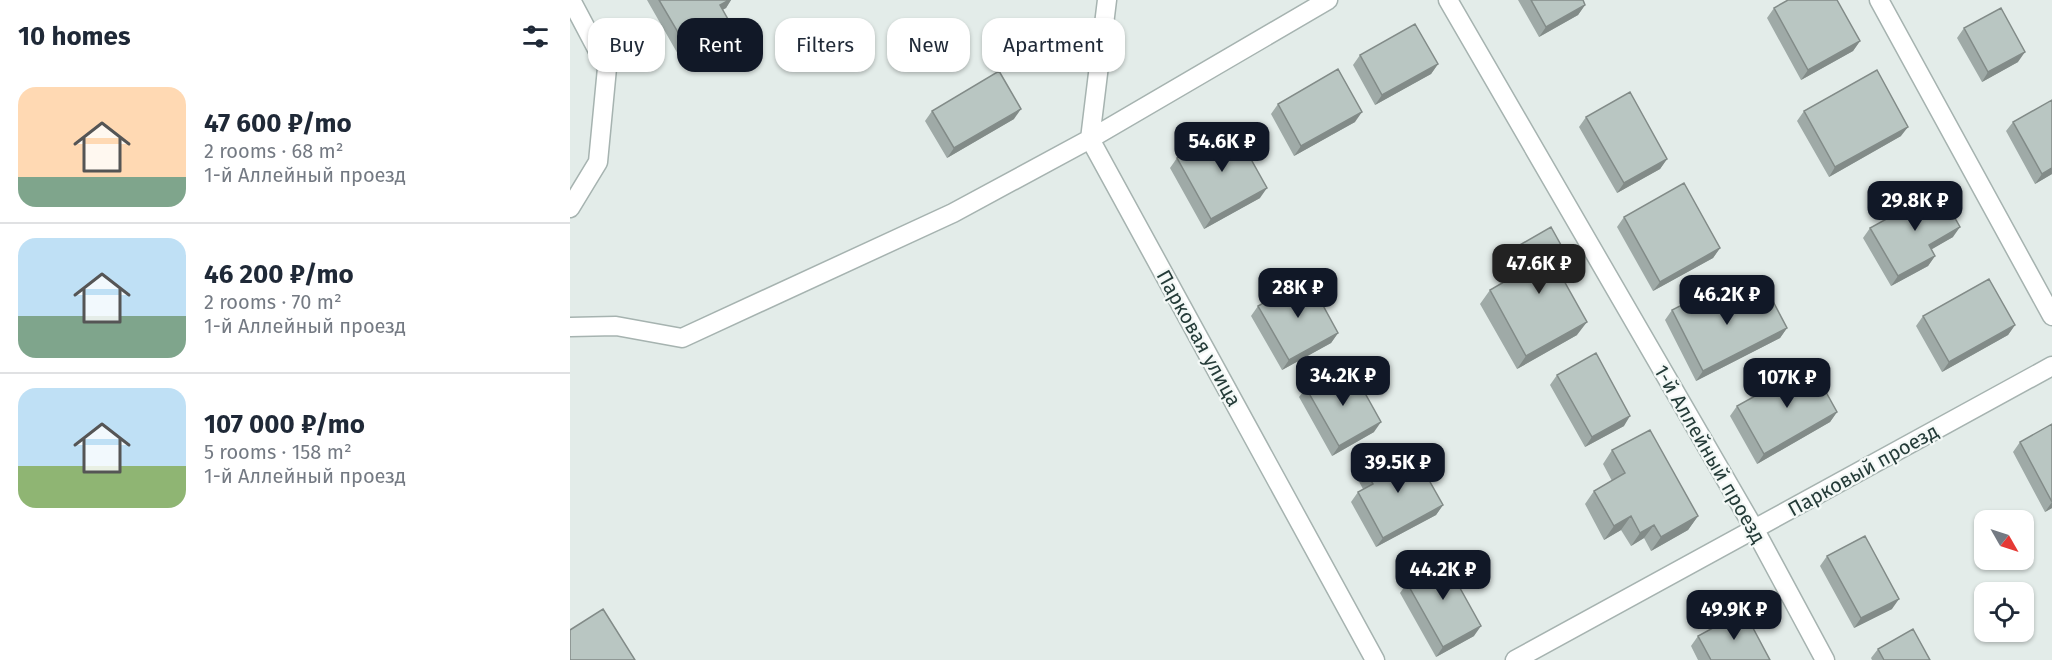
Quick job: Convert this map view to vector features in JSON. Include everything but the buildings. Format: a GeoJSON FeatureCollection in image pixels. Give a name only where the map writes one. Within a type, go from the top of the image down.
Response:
{"type":"FeatureCollection","features":[{"type":"Feature","properties":{"kind":"street"},"geometry":{"type":"LineString","coordinates":[[570,208],[598,162],[607,68],[571,0]]}},
{"type":"Feature","properties":{"kind":"street"},"geometry":{"type":"LineString","coordinates":[[1090,140],[1107,0]]}},
{"type":"Feature","properties":{"kind":"street"},"geometry":{"type":"LineString","coordinates":[[570,327],[616,326],[682,338],[953,213],[1090,140],[1328,0]]}},
{"type":"Feature","properties":{"kind":"street","name":"1-й Аллейный проезд"},"geometry":{"type":"LineString","coordinates":[[1448,0],[1755,530],[1825,660]]}},
{"type":"Feature","properties":{"kind":"street"},"geometry":{"type":"LineString","coordinates":[[1879,0],[2052,316]]}},
{"type":"Feature","properties":{"kind":"street","name":"Парковая улица"},"geometry":{"type":"LineString","coordinates":[[1090,140],[1375,660]]}},
{"type":"Feature","properties":{"kind":"street","name":"Парковый проезд"},"geometry":{"type":"LineString","coordinates":[[1515,660],[2052,366]]}}]}
